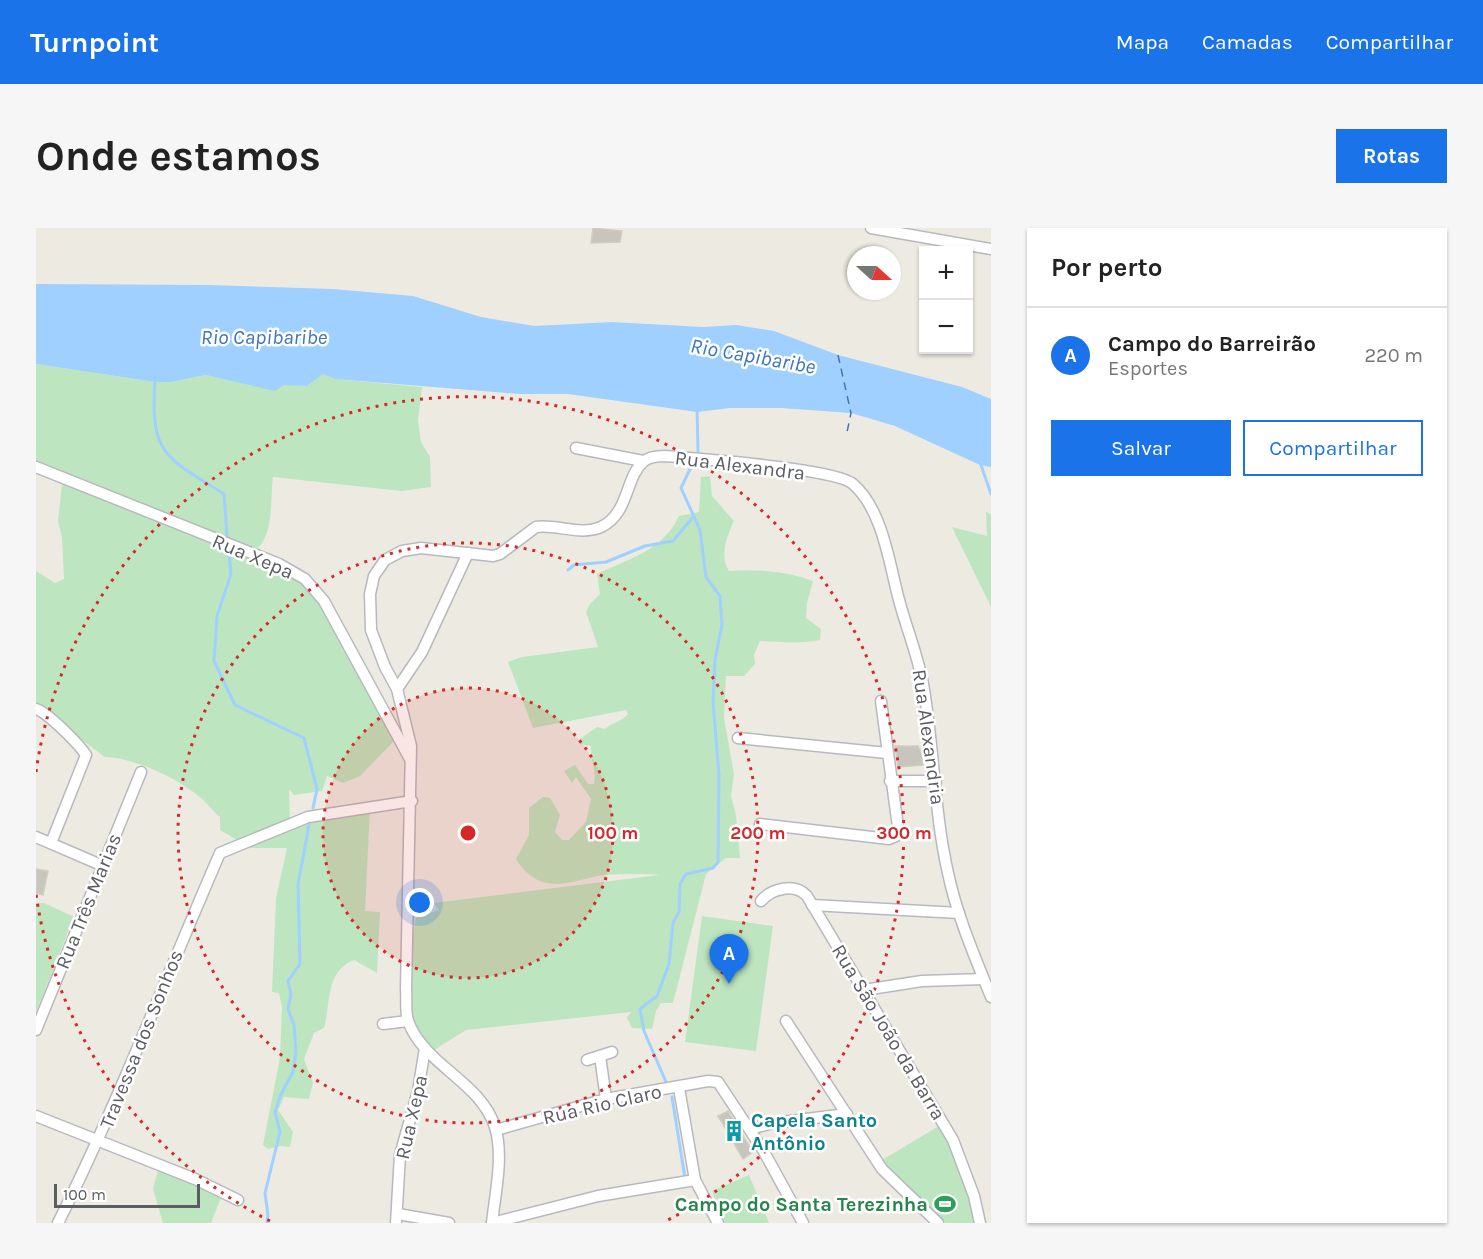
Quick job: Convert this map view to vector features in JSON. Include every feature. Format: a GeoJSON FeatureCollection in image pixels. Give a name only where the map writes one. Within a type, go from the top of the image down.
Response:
{"type":"FeatureCollection","features":[{"type":"Feature","properties":{"kind":"street"},"geometry":{"type":"LineString","coordinates":[[871,228],[991,249]]}},
{"type":"Feature","properties":{"kind":"street","name":"Rua Alexandra"},"geometry":{"type":"LineString","coordinates":[[576,448],[643,461],[665,456],[711,460],[820,474],[851,483]]}},
{"type":"Feature","properties":{"kind":"street"},"geometry":{"type":"LineString","coordinates":[[643,461],[618,512],[600,527],[588,530],[536,527],[526,532],[500,554],[421,548],[402,551],[385,560],[374,576],[370,594],[372,630],[385,667],[397,689],[411,746],[412,801],[406,989],[408,1021],[425,1048],[477,1099],[492,1119],[496,1130],[497,1157],[492,1223],[598,1196],[695,1179]]}},
{"type":"Feature","properties":{"kind":"street","name":"Rua Xepa"},"geometry":{"type":"LineString","coordinates":[[36,467],[279,564],[305,579],[316,588],[324,601],[412,763]]}},
{"type":"Feature","properties":{"kind":"street","name":"Rua Alexandria"},"geometry":{"type":"LineString","coordinates":[[851,483],[878,523],[890,556],[896,590],[923,684],[947,871],[959,913],[991,998]]}},
{"type":"Feature","properties":{"kind":"street"},"geometry":{"type":"LineString","coordinates":[[397,689],[422,652],[468,553]]}},
{"type":"Feature","properties":{"kind":"street"},"geometry":{"type":"LineString","coordinates":[[759,824],[889,839],[896,836],[898,827],[881,701]]}},
{"type":"Feature","properties":{"kind":"street"},"geometry":{"type":"LineString","coordinates":[[36,709],[51,716],[86,755],[51,843]]}},
{"type":"Feature","properties":{"kind":"street"},"geometry":{"type":"LineString","coordinates":[[738,738],[887,753]]}},
{"type":"Feature","properties":{"kind":"street","name":"Rua Três Marias"},"geometry":{"type":"LineString","coordinates":[[36,1030],[101,865],[141,772]]}},
{"type":"Feature","properties":{"kind":"street"},"geometry":{"type":"LineString","coordinates":[[891,781],[936,781]]}},
{"type":"Feature","properties":{"kind":"street","name":"Travessa dos Sonhos"},"geometry":{"type":"LineString","coordinates":[[58,1223],[99,1141],[139,1041],[220,853],[308,817],[412,801]]}},
{"type":"Feature","properties":{"kind":"street"},"geometry":{"type":"LineString","coordinates":[[36,837],[101,865]]}},
{"type":"Feature","properties":{"kind":"street","name":"Rua São João da Barra"},"geometry":{"type":"LineString","coordinates":[[761,902],[771,894],[795,887],[801,889],[812,905],[953,1140],[974,1196],[980,1223]]}},
{"type":"Feature","properties":{"kind":"street"},"geometry":{"type":"LineString","coordinates":[[812,905],[959,913]]}},
{"type":"Feature","properties":{"kind":"street"},"geometry":{"type":"LineString","coordinates":[[864,990],[922,981],[983,979]]}},
{"type":"Feature","properties":{"kind":"street"},"geometry":{"type":"LineString","coordinates":[[383,1023],[408,1021]]}},
{"type":"Feature","properties":{"kind":"street"},"geometry":{"type":"LineString","coordinates":[[786,1021],[882,1170],[938,1223]]}},
{"type":"Feature","properties":{"kind":"street","name":"Rua Xepa"},"geometry":{"type":"LineString","coordinates":[[397,1218],[400,1155],[418,1091],[425,1048]]}},
{"type":"Feature","properties":{"kind":"street"},"geometry":{"type":"LineString","coordinates":[[587,1060],[612,1052]]}},
{"type":"Feature","properties":{"kind":"street"},"geometry":{"type":"LineString","coordinates":[[600,1056],[606,1100]]}},
{"type":"Feature","properties":{"kind":"street","name":"Rua Rio Claro"},"geometry":{"type":"LineString","coordinates":[[496,1130],[606,1100],[708,1081],[723,1085],[750,1129]]}},
{"type":"Feature","properties":{"kind":"street"},"geometry":{"type":"LineString","coordinates":[[679,1088],[695,1179],[718,1223]]}},
{"type":"Feature","properties":{"kind":"street"},"geometry":{"type":"LineString","coordinates":[[803,1223],[750,1129],[773,1123],[847,1114]]}},
{"type":"Feature","properties":{"kind":"street"},"geometry":{"type":"LineString","coordinates":[[36,1116],[195,1179],[238,1200]]}},
{"type":"Feature","properties":{"kind":"street"},"geometry":{"type":"LineString","coordinates":[[397,1218],[449,1223]]}},
{"type":"Feature","properties":{"kind":"green space"},"geometry":{"type":"Polygon","coordinates":[[[36,364],[155,382],[171,382],[206,375],[231,380],[307,386],[323,374],[335,379],[422,387],[418,421],[421,442],[430,457],[431,487],[401,491],[273,477],[268,529],[265,538],[252,552],[294,576],[315,593],[395,740],[360,776],[343,783],[327,776],[322,791],[294,795],[289,789],[290,821],[239,841],[220,830],[220,817],[187,787],[140,764],[105,757],[36,706],[36,571],[55,583],[64,579],[62,537],[58,521],[62,484],[201,535],[200,527],[36,462],[36,364]]]}},
{"type":"Feature","properties":{"kind":"green space"},"geometry":{"type":"Polygon","coordinates":[[[710,476],[712,496],[734,521],[724,553],[729,571],[771,571],[813,581],[807,603],[806,618],[821,629],[820,640],[760,641],[754,655],[755,664],[744,676],[726,676],[724,718],[734,774],[731,796],[736,815],[740,858],[726,858],[706,874],[673,1003],[661,1003],[656,1011],[652,1029],[632,1028],[627,1018],[631,1012],[466,1030],[434,1050],[422,1036],[414,1021],[410,1005],[408,971],[416,918],[439,910],[434,903],[659,875],[603,875],[566,883],[545,883],[525,871],[516,859],[529,835],[529,808],[543,797],[550,798],[560,815],[555,832],[562,840],[569,840],[586,822],[591,799],[576,777],[572,783],[564,771],[575,765],[588,784],[594,784],[591,746],[580,744],[580,739],[597,727],[605,729],[628,714],[626,710],[533,728],[508,662],[522,657],[598,647],[586,612],[600,594],[597,574],[655,546],[672,528],[679,516],[699,512],[701,477],[710,476]]]}},
{"type":"Feature","properties":{"kind":"green space"},"geometry":{"type":"Polygon","coordinates":[[[986,512],[991,514],[991,607],[952,527],[987,536],[986,512]]]}},
{"type":"Feature","properties":{"kind":"green space"},"geometry":{"type":"Polygon","coordinates":[[[370,808],[365,911],[380,912],[377,973],[354,960],[338,972],[331,989],[324,1028],[314,1033],[304,1059],[313,1083],[309,1099],[284,1097],[278,1110],[293,1132],[290,1147],[280,1146],[268,1149],[263,1145],[280,1058],[282,1007],[279,993],[272,992],[276,898],[287,848],[241,848],[294,826],[370,808]]]}},
{"type":"Feature","properties":{"kind":"green space"},"geometry":{"type":"Polygon","coordinates":[[[36,903],[44,903],[74,917],[36,1012],[36,903]]]}},
{"type":"Feature","properties":{"kind":"green space"},"geometry":{"type":"Polygon","coordinates":[[[702,916],[773,926],[756,1051],[685,1042],[702,916]]]}},
{"type":"Feature","properties":{"kind":"green space"},"geometry":{"type":"Polygon","coordinates":[[[939,1126],[963,1173],[976,1223],[946,1223],[893,1177],[882,1160],[939,1126]]]}},
{"type":"Feature","properties":{"kind":"green space"},"geometry":{"type":"Polygon","coordinates":[[[158,1170],[222,1195],[211,1223],[163,1223],[153,1189],[158,1170]]]}},
{"type":"Feature","properties":{"kind":"green space"},"geometry":{"type":"Polygon","coordinates":[[[749,1175],[769,1223],[725,1223],[712,1191],[749,1175]]]}},
{"type":"Feature","properties":{"kind":"water","name":"Rio Capibaribe"},"geometry":{"type":"Polygon","coordinates":[[[36,284],[208,285],[333,289],[413,296],[481,317],[534,326],[612,322],[703,327],[736,325],[774,331],[838,355],[962,387],[991,399],[991,467],[980,465],[895,426],[851,413],[781,408],[730,408],[697,412],[568,394],[520,394],[335,379],[323,374],[307,386],[283,385],[275,391],[206,375],[171,382],[155,382],[36,364],[36,284]]]}},
{"type":"Feature","properties":{"kind":"building"},"geometry":{"type":"Polygon","coordinates":[[[593,228],[622,231],[620,242],[591,243],[593,228]]]}},
{"type":"Feature","properties":{"kind":"building"},"geometry":{"type":"Polygon","coordinates":[[[895,746],[918,746],[922,753],[923,765],[898,767],[895,746]]]}},
{"type":"Feature","properties":{"kind":"building"},"geometry":{"type":"Polygon","coordinates":[[[36,869],[48,871],[43,895],[36,893],[36,869]]]}},
{"type":"Feature","properties":{"kind":"building","name":"Capela Santo Antônio"},"geometry":{"type":"Polygon","coordinates":[[[728,1111],[753,1152],[743,1159],[718,1116],[728,1111]]]}},
{"type":"Feature","properties":{"kind":"waterway"},"geometry":{"type":"LineString","coordinates":[[155,379],[155,424],[159,439],[165,451],[174,461],[224,494],[227,536]]}},
{"type":"Feature","properties":{"kind":"waterway"},"geometry":{"type":"LineString","coordinates":[[697,408],[698,451]]}},
{"type":"Feature","properties":{"kind":"waterway"},"geometry":{"type":"LineString","coordinates":[[980,462],[991,494]]}},
{"type":"Feature","properties":{"kind":"waterway"},"geometry":{"type":"LineString","coordinates":[[666,1082],[644,1031],[640,1009],[657,996],[669,964],[673,923],[679,912],[680,884],[686,874],[713,868],[718,862],[719,775],[713,702],[715,660],[722,625],[720,596],[706,577],[700,530],[681,488],[691,467]]}},
{"type":"Feature","properties":{"kind":"waterway"},"geometry":{"type":"LineString","coordinates":[[568,570],[574,565],[606,562],[645,546],[673,541],[694,516]]}},
{"type":"Feature","properties":{"kind":"waterway"},"geometry":{"type":"LineString","coordinates":[[229,553],[231,574],[217,616],[214,661],[235,705],[304,738],[317,789],[313,808]]}},
{"type":"Feature","properties":{"kind":"waterway"},"geometry":{"type":"LineString","coordinates":[[267,1223],[265,1193],[280,1132],[275,1112],[281,1094],[293,1072],[296,1052],[294,1025],[288,1009],[291,994],[288,981],[300,964],[298,885],[309,825]]}},
{"type":"Feature","properties":{"kind":"waterway"},"geometry":{"type":"LineString","coordinates":[[672,1097],[685,1178]]}},
{"type":"Feature","properties":{"kind":"ferry route"},"geometry":{"type":"LineString","coordinates":[[838,355],[851,413],[846,437]]}},
{"type":"Feature","properties":{"kind":"place","name":"Campo do Barreirão"},"geometry":{"type":"Point","coordinates":[729,984]}},
{"type":"Feature","properties":{"kind":"place","name":"Capela Santo Antônio"},"geometry":{"type":"Point","coordinates":[734,1131]}},
{"type":"Feature","properties":{"kind":"place","name":"Campo do Santa Terezinha"},"geometry":{"type":"Point","coordinates":[945,1204]}}]}
